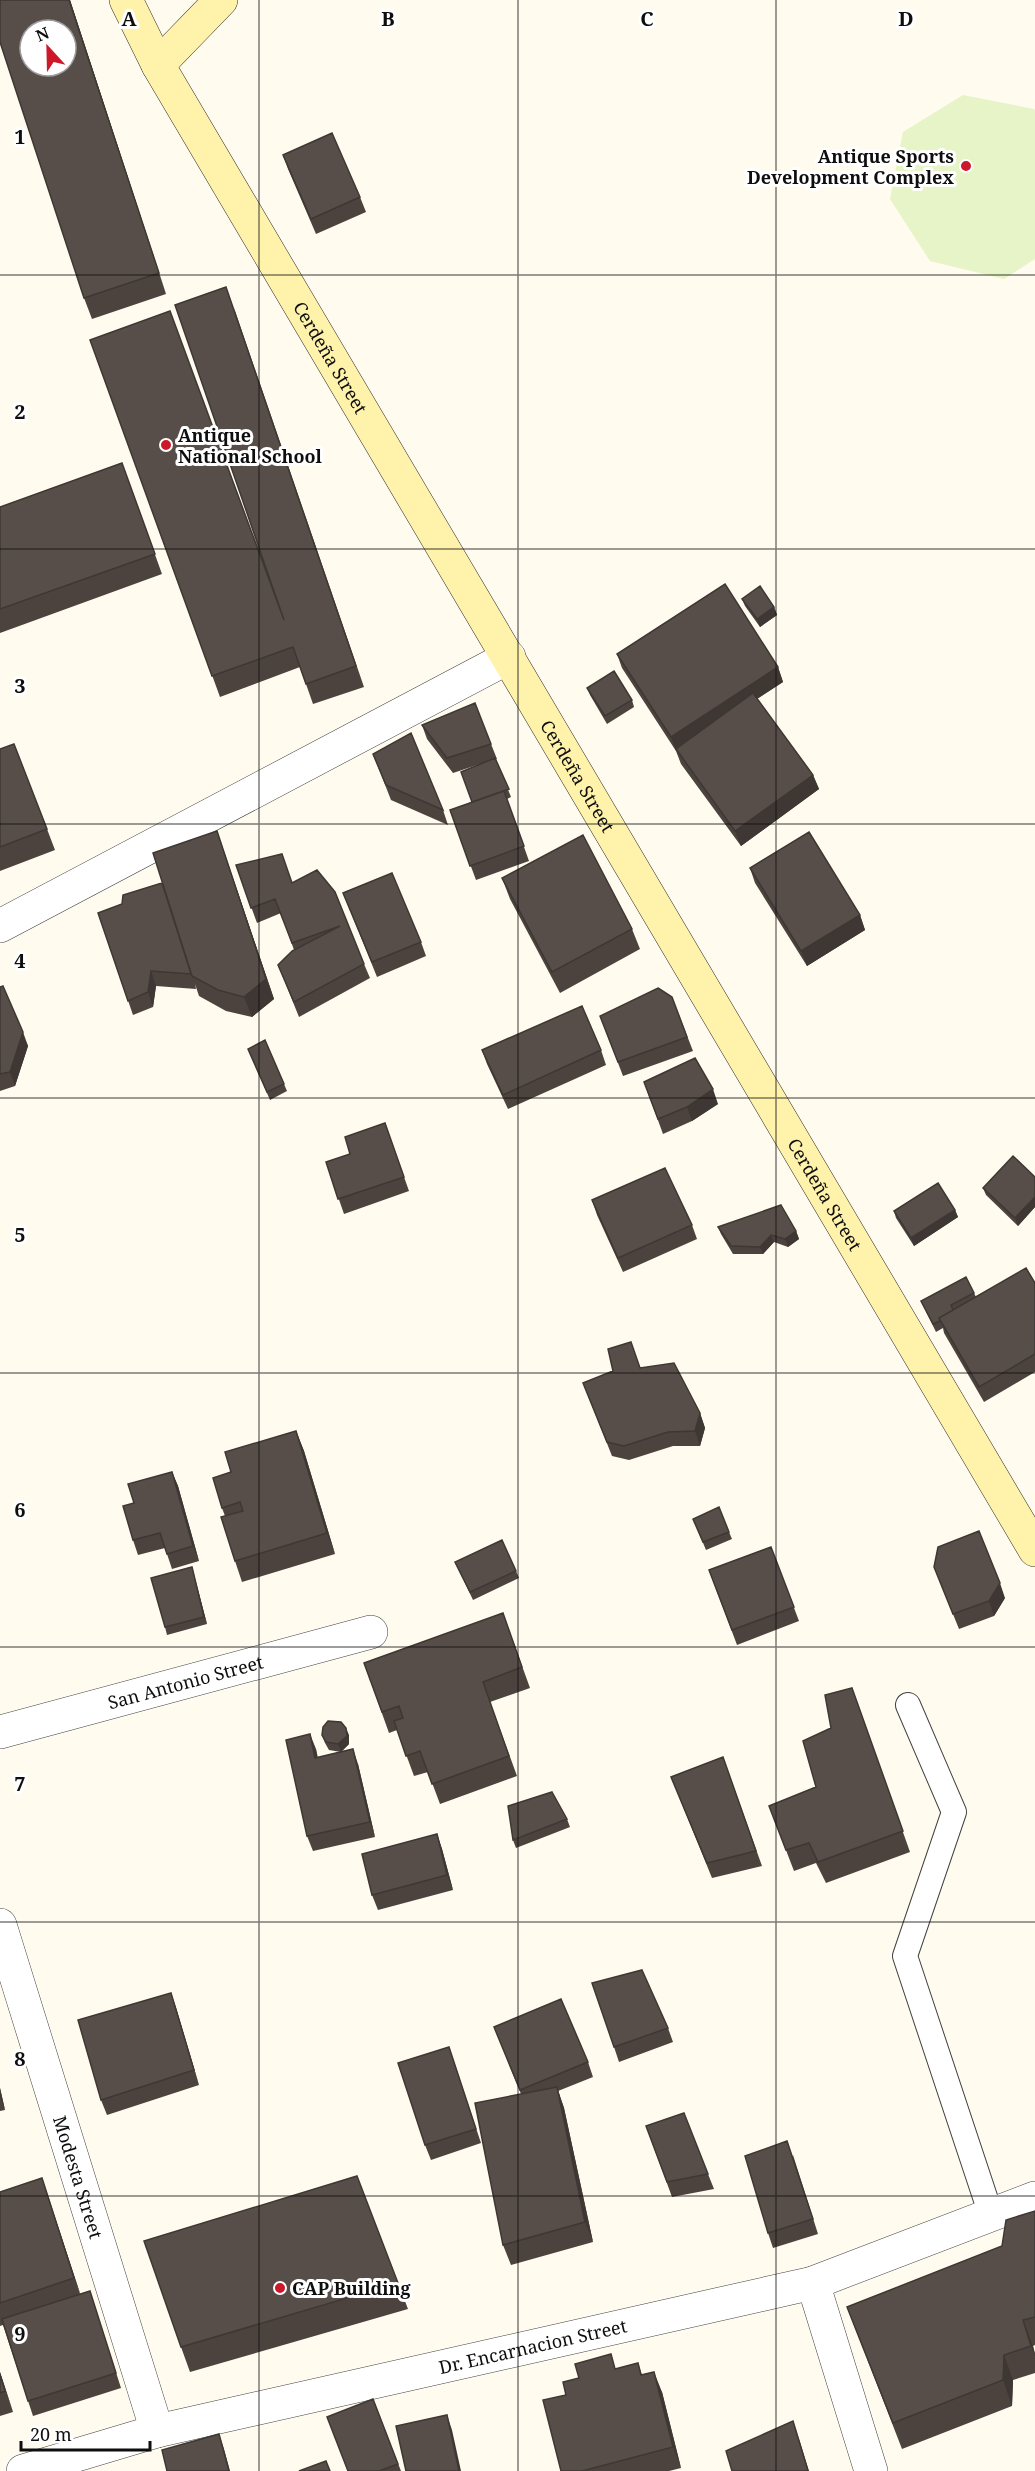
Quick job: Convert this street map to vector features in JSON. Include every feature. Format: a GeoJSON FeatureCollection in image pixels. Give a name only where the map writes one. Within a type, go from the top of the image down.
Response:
{"type":"FeatureCollection","features":[{"type":"Feature","properties":{"kind":"main road","name":"Cerdeña Street"},"geometry":{"type":"LineString","coordinates":[[126,0],[158,65],[1035,1550]]}},
{"type":"Feature","properties":{"kind":"main road"},"geometry":{"type":"LineString","coordinates":[[158,65],[221,0]]}},
{"type":"Feature","properties":{"kind":"street"},"geometry":{"type":"LineString","coordinates":[[0,926],[509,657]]}},
{"type":"Feature","properties":{"kind":"street","name":"San Antonio Street"},"geometry":{"type":"LineString","coordinates":[[0,1732],[371,1632]]}},
{"type":"Feature","properties":{"kind":"street","name":"Modesta Street"},"geometry":{"type":"LineString","coordinates":[[0,1924],[157,2431]]}},
{"type":"Feature","properties":{"kind":"street","name":"Dr. Encarnacion Street"},"geometry":{"type":"LineString","coordinates":[[23,2471],[157,2431],[813,2283],[1035,2198]]}},
{"type":"Feature","properties":{"kind":"street"},"geometry":{"type":"LineString","coordinates":[[813,2283],[871,2471]]}},
{"type":"Feature","properties":{"kind":"lane"},"geometry":{"type":"LineString","coordinates":[[908,1705],[954,1812],[905,1956],[991,2215]]}},
{"type":"Feature","properties":{"kind":"green space","name":"Antique Sports Development Complex"},"geometry":{"type":"Polygon","coordinates":[[[963,95],[1035,111],[1035,259],[1004,279],[930,261],[890,199],[903,132],[963,95]]]}},
{"type":"Feature","properties":{"kind":"building"},"geometry":{"type":"Polygon","coordinates":[[[0,0],[69,0],[75,18],[18,18],[18,78],[78,78],[78,27],[159,273],[84,298],[0,42],[0,0]]]}},
{"type":"Feature","properties":{"kind":"building"},"geometry":{"type":"Polygon","coordinates":[[[332,133],[360,197],[311,219],[283,155],[332,133]]]}},
{"type":"Feature","properties":{"kind":"building"},"geometry":{"type":"Polygon","coordinates":[[[226,287],[356,666],[306,684],[293,647],[212,676],[90,340],[170,311],[284,620],[175,305],[226,287]]]}},
{"type":"Feature","properties":{"kind":"building"},"geometry":{"type":"Polygon","coordinates":[[[122,463],[155,554],[0,609],[0,507],[122,463]]]}},
{"type":"Feature","properties":{"kind":"building"},"geometry":{"type":"Polygon","coordinates":[[[725,584],[778,667],[671,737],[617,654],[725,584]]]}},
{"type":"Feature","properties":{"kind":"building"},"geometry":{"type":"Polygon","coordinates":[[[760,586],[774,607],[757,619],[742,599],[760,586]]]}},
{"type":"Feature","properties":{"kind":"building"},"geometry":{"type":"Polygon","coordinates":[[[614,671],[632,700],[605,716],[587,688],[614,671]]]}},
{"type":"Feature","properties":{"kind":"building"},"geometry":{"type":"Polygon","coordinates":[[[753,693],[813,775],[735,831],[676,749],[753,693]]]}},
{"type":"Feature","properties":{"kind":"building"},"geometry":{"type":"Polygon","coordinates":[[[475,703],[491,744],[447,758],[422,725],[475,703]]]}},
{"type":"Feature","properties":{"kind":"building"},"geometry":{"type":"Polygon","coordinates":[[[411,733],[443,810],[386,785],[373,754],[411,733]]]}},
{"type":"Feature","properties":{"kind":"building"},"geometry":{"type":"Polygon","coordinates":[[[14,744],[47,829],[0,847],[0,749],[14,744]]]}},
{"type":"Feature","properties":{"kind":"building"},"geometry":{"type":"Polygon","coordinates":[[[495,758],[509,789],[472,802],[461,772],[495,758]]]}},
{"type":"Feature","properties":{"kind":"building"},"geometry":{"type":"Polygon","coordinates":[[[504,791],[524,846],[470,866],[450,810],[504,791]]]}},
{"type":"Feature","properties":{"kind":"building"},"geometry":{"type":"Polygon","coordinates":[[[217,831],[266,979],[244,997],[218,990],[192,976],[153,853],[217,831]]]}},
{"type":"Feature","properties":{"kind":"building"},"geometry":{"type":"Polygon","coordinates":[[[809,832],[860,915],[801,951],[750,868],[809,832]]]}},
{"type":"Feature","properties":{"kind":"building"},"geometry":{"type":"Polygon","coordinates":[[[583,835],[632,929],[552,972],[502,878],[583,835]]]}},
{"type":"Feature","properties":{"kind":"building"},"geometry":{"type":"Polygon","coordinates":[[[282,854],[292,883],[317,870],[335,892],[364,964],[294,1002],[278,965],[292,951],[340,926],[292,943],[275,899],[251,908],[236,865],[282,854]]]}},
{"type":"Feature","properties":{"kind":"building"},"geometry":{"type":"Polygon","coordinates":[[[392,873],[421,942],[372,962],[343,893],[392,873]]]}},
{"type":"Feature","properties":{"kind":"building"},"geometry":{"type":"Polygon","coordinates":[[[162,883],[191,974],[151,971],[148,992],[128,1001],[98,913],[122,904],[123,895],[162,883]]]}},
{"type":"Feature","properties":{"kind":"building"},"geometry":{"type":"Polygon","coordinates":[[[3,986],[23,1032],[10,1072],[0,1074],[0,987],[3,986]]]}},
{"type":"Feature","properties":{"kind":"building"},"geometry":{"type":"Polygon","coordinates":[[[658,988],[672,997],[687,1037],[618,1062],[600,1016],[658,988]]]}},
{"type":"Feature","properties":{"kind":"building"},"geometry":{"type":"Polygon","coordinates":[[[582,1006],[601,1050],[503,1095],[482,1050],[582,1006]]]}},
{"type":"Feature","properties":{"kind":"building"},"geometry":{"type":"Polygon","coordinates":[[[265,1040],[284,1084],[267,1092],[248,1049],[265,1040]]]}},
{"type":"Feature","properties":{"kind":"building"},"geometry":{"type":"Polygon","coordinates":[[[695,1058],[713,1089],[687,1107],[658,1119],[644,1082],[695,1058]]]}},
{"type":"Feature","properties":{"kind":"building"},"geometry":{"type":"Polygon","coordinates":[[[385,1123],[404,1177],[338,1199],[326,1162],[350,1154],[345,1137],[385,1123]]]}},
{"type":"Feature","properties":{"kind":"building"},"geometry":{"type":"Polygon","coordinates":[[[1013,1156],[1035,1177],[1035,1197],[1015,1218],[983,1188],[1013,1156]]]}},
{"type":"Feature","properties":{"kind":"building"},"geometry":{"type":"Polygon","coordinates":[[[665,1168],[692,1225],[618,1258],[592,1200],[665,1168]]]}},
{"type":"Feature","properties":{"kind":"building"},"geometry":{"type":"Polygon","coordinates":[[[938,1183],[955,1210],[911,1238],[894,1211],[938,1183]]]}},
{"type":"Feature","properties":{"kind":"building"},"geometry":{"type":"Polygon","coordinates":[[[781,1205],[796,1231],[785,1239],[771,1235],[760,1247],[731,1246],[718,1227],[781,1205]]]}},
{"type":"Feature","properties":{"kind":"building"},"geometry":{"type":"Polygon","coordinates":[[[1026,1268],[1035,1283],[1035,1354],[979,1387],[939,1318],[1026,1268]]]}},
{"type":"Feature","properties":{"kind":"building"},"geometry":{"type":"Polygon","coordinates":[[[966,1277],[974,1293],[951,1305],[953,1310],[933,1324],[921,1301],[966,1277]]]}},
{"type":"Feature","properties":{"kind":"building"},"geometry":{"type":"Polygon","coordinates":[[[631,1342],[640,1368],[674,1363],[700,1413],[695,1431],[668,1432],[624,1446],[607,1442],[583,1383],[613,1371],[608,1349],[631,1342]]]}},
{"type":"Feature","properties":{"kind":"building"},"geometry":{"type":"Polygon","coordinates":[[[296,1431],[327,1533],[235,1561],[221,1517],[243,1511],[240,1502],[222,1508],[213,1478],[231,1472],[225,1452],[296,1431]]]}},
{"type":"Feature","properties":{"kind":"building"},"geometry":{"type":"Polygon","coordinates":[[[172,1472],[193,1546],[167,1554],[160,1533],[133,1540],[123,1506],[134,1503],[128,1484],[172,1472]]]}},
{"type":"Feature","properties":{"kind":"building"},"geometry":{"type":"Polygon","coordinates":[[[719,1507],[729,1532],[703,1542],[693,1519],[719,1507]]]}},
{"type":"Feature","properties":{"kind":"building"},"geometry":{"type":"Polygon","coordinates":[[[979,1531],[1000,1583],[989,1601],[953,1614],[934,1567],[938,1547],[979,1531]]]}},
{"type":"Feature","properties":{"kind":"building"},"geometry":{"type":"Polygon","coordinates":[[[502,1540],[516,1571],[470,1592],[455,1562],[502,1540]]]}},
{"type":"Feature","properties":{"kind":"building"},"geometry":{"type":"Polygon","coordinates":[[[771,1547],[794,1607],[732,1630],[709,1570],[771,1547]]]}},
{"type":"Feature","properties":{"kind":"building"},"geometry":{"type":"Polygon","coordinates":[[[192,1567],[204,1617],[165,1627],[151,1578],[192,1567]]]}},
{"type":"Feature","properties":{"kind":"building"},"geometry":{"type":"Polygon","coordinates":[[[503,1613],[522,1667],[483,1682],[509,1756],[432,1784],[420,1751],[406,1756],[394,1721],[403,1718],[399,1706],[382,1712],[364,1663],[503,1613]]]}},
{"type":"Feature","properties":{"kind":"building"},"geometry":{"type":"Polygon","coordinates":[[[852,1688],[903,1831],[818,1862],[809,1843],[786,1850],[769,1806],[816,1787],[803,1741],[831,1728],[825,1695],[852,1688]]]}},
{"type":"Feature","properties":{"kind":"building"},"geometry":{"type":"Polygon","coordinates":[[[328,1721],[341,1722],[346,1728],[347,1736],[338,1744],[326,1742],[322,1735],[323,1727],[328,1721]]]}},
{"type":"Feature","properties":{"kind":"building"},"geometry":{"type":"Polygon","coordinates":[[[310,1734],[315,1758],[353,1749],[370,1822],[307,1836],[286,1740],[310,1734]]]}},
{"type":"Feature","properties":{"kind":"building"},"geometry":{"type":"Polygon","coordinates":[[[723,1757],[756,1851],[707,1863],[671,1777],[723,1757]]]}},
{"type":"Feature","properties":{"kind":"building"},"geometry":{"type":"Polygon","coordinates":[[[552,1792],[567,1819],[513,1840],[508,1806],[552,1792]]]}},
{"type":"Feature","properties":{"kind":"building"},"geometry":{"type":"Polygon","coordinates":[[[437,1834],[447,1875],[372,1895],[362,1854],[437,1834]]]}},
{"type":"Feature","properties":{"kind":"building"},"geometry":{"type":"Polygon","coordinates":[[[642,1970],[668,2028],[614,2047],[592,1983],[642,1970]]]}},
{"type":"Feature","properties":{"kind":"building"},"geometry":{"type":"Polygon","coordinates":[[[171,1993],[194,2070],[101,2100],[78,2020],[171,1993]]]}},
{"type":"Feature","properties":{"kind":"building"},"geometry":{"type":"Polygon","coordinates":[[[561,1999],[588,2062],[520,2090],[494,2027],[561,1999]]]}},
{"type":"Feature","properties":{"kind":"building"},"geometry":{"type":"Polygon","coordinates":[[[449,2047],[476,2129],[425,2145],[398,2063],[449,2047]]]}},
{"type":"Feature","properties":{"kind":"building"},"geometry":{"type":"Polygon","coordinates":[[[557,2087],[585,2222],[503,2245],[475,2103],[557,2087]]]}},
{"type":"Feature","properties":{"kind":"building"},"geometry":{"type":"Polygon","coordinates":[[[684,2113],[708,2174],[667,2182],[646,2126],[684,2113]]]}},
{"type":"Feature","properties":{"kind":"building"},"geometry":{"type":"Polygon","coordinates":[[[787,2141],[813,2219],[768,2233],[745,2156],[787,2141]]]}},
{"type":"Feature","properties":{"kind":"building","name":"CAP Building"},"geometry":{"type":"Polygon","coordinates":[[[357,2176],[398,2283],[181,2347],[144,2241],[357,2176]]]}},
{"type":"Feature","properties":{"kind":"building"},"geometry":{"type":"Polygon","coordinates":[[[42,2178],[74,2278],[0,2303],[0,2192],[42,2178]]]}},
{"type":"Feature","properties":{"kind":"building"},"geometry":{"type":"Polygon","coordinates":[[[1035,2211],[1035,2317],[1023,2320],[1031,2346],[1004,2355],[1003,2380],[893,2423],[847,2307],[1002,2246],[1006,2220],[1035,2211]]]}},
{"type":"Feature","properties":{"kind":"building"},"geometry":{"type":"Polygon","coordinates":[[[90,2291],[116,2373],[28,2401],[2,2319],[90,2291]]]}},
{"type":"Feature","properties":{"kind":"building"},"geometry":{"type":"Polygon","coordinates":[[[611,2354],[615,2369],[638,2363],[641,2375],[654,2372],[673,2447],[582,2471],[561,2471],[543,2400],[566,2395],[563,2382],[579,2378],[575,2364],[611,2354]]]}},
{"type":"Feature","properties":{"kind":"building"},"geometry":{"type":"Polygon","coordinates":[[[0,2375],[5,2391],[0,2393],[0,2375]]]}},
{"type":"Feature","properties":{"kind":"building"},"geometry":{"type":"Polygon","coordinates":[[[373,2399],[398,2464],[379,2471],[348,2471],[327,2417],[373,2399]]]}},
{"type":"Feature","properties":{"kind":"building"},"geometry":{"type":"Polygon","coordinates":[[[447,2415],[459,2471],[406,2471],[396,2426],[447,2415]]]}},
{"type":"Feature","properties":{"kind":"building"},"geometry":{"type":"Polygon","coordinates":[[[793,2421],[808,2471],[732,2471],[726,2451],[793,2421]]]}},
{"type":"Feature","properties":{"kind":"building"},"geometry":{"type":"Polygon","coordinates":[[[219,2434],[229,2471],[167,2471],[162,2450],[219,2434]]]}},
{"type":"Feature","properties":{"kind":"building"},"geometry":{"type":"Polygon","coordinates":[[[326,2461],[330,2471],[299,2471],[326,2461]]]}},
{"type":"Feature","properties":{"kind":"place","name":"Antique Sports Development Complex"},"geometry":{"type":"Point","coordinates":[966,166]}},
{"type":"Feature","properties":{"kind":"place","name":"Antique National School"},"geometry":{"type":"Point","coordinates":[166,445]}},
{"type":"Feature","properties":{"kind":"place","name":"CAP Building"},"geometry":{"type":"Point","coordinates":[280,2288]}}]}
